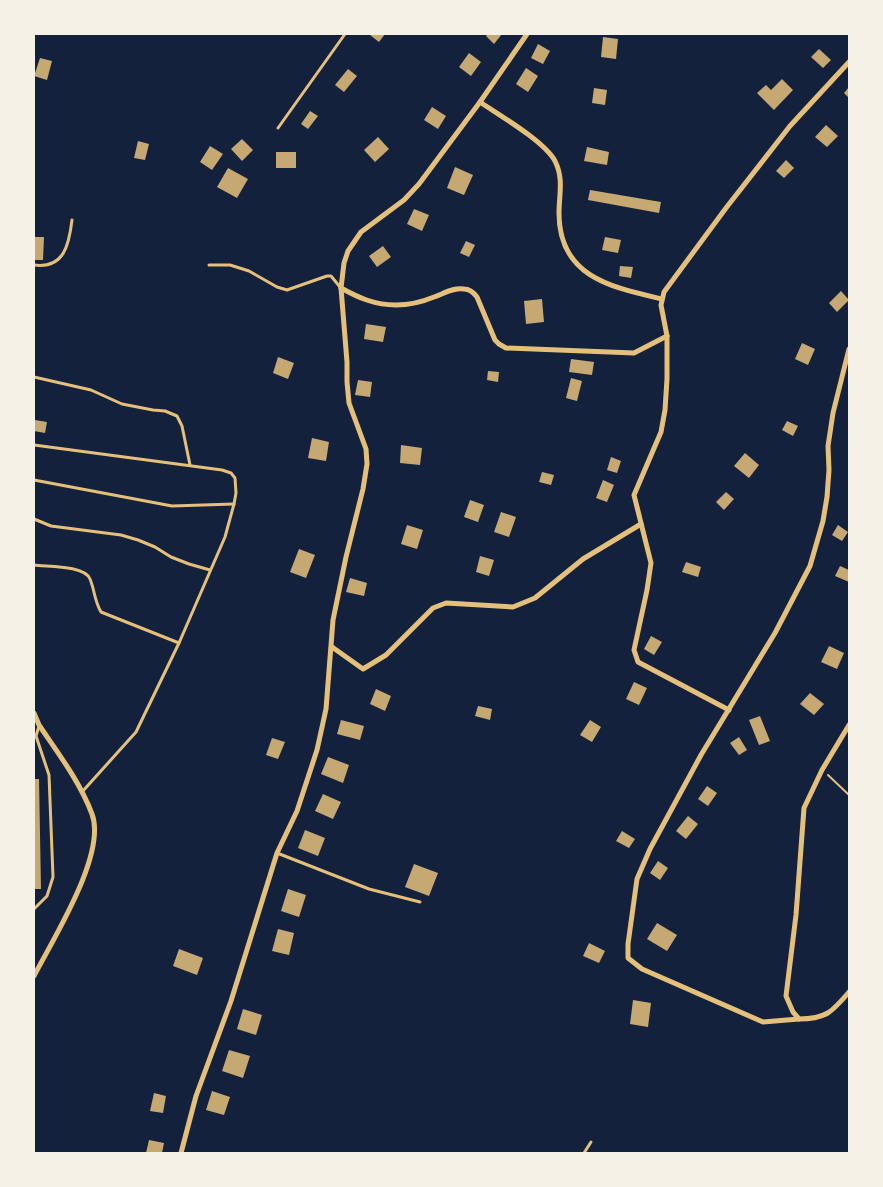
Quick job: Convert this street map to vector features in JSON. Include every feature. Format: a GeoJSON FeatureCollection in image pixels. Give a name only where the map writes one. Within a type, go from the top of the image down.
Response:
{"type":"FeatureCollection","features":[{"type":"Feature","properties":{"kind":"street"},"geometry":{"type":"LineString","coordinates":[[182,1153],[196,1096],[232,1001],[277,852],[297,811],[317,750],[326,709],[333,620],[363,490],[366,464],[366,449],[349,403],[341,288],[344,264],[348,251],[354,240],[370,223],[412,193],[480,102],[527,34]]}},
{"type":"Feature","properties":{"kind":"street"},"geometry":{"type":"LineString","coordinates":[[729,710],[638,662],[634,650],[647,590],[650,563],[634,495],[639,479],[661,432],[666,395],[667,336],[661,305],[662,299],[664,292],[726,208],[790,126],[849,62]]}},
{"type":"Feature","properties":{"kind":"street"},"geometry":{"type":"LineString","coordinates":[[480,102],[539,144],[554,160],[561,181],[559,224],[562,240],[567,252],[576,265],[605,284],[662,299]]}},
{"type":"Feature","properties":{"kind":"street"},"geometry":{"type":"LineString","coordinates":[[341,288],[359,298],[375,303],[396,305],[415,304],[455,290],[464,289],[472,292],[477,297],[494,340],[506,348],[634,353],[667,336]]}},
{"type":"Feature","properties":{"kind":"street"},"geometry":{"type":"LineString","coordinates":[[849,349],[832,413],[828,446],[827,497],[823,521],[810,566],[775,633],[701,755],[650,849],[637,879],[628,944],[628,958],[642,968],[763,1022],[815,1019],[834,1010],[849,992]]}},
{"type":"Feature","properties":{"kind":"street"},"geometry":{"type":"LineString","coordinates":[[332,647],[364,669],[386,656],[433,608],[446,603],[513,607],[535,598],[583,559],[641,524]]}},
{"type":"Feature","properties":{"kind":"street"},"geometry":{"type":"LineString","coordinates":[[34,713],[39,725],[82,792],[93,816],[95,840],[84,880],[34,976]]}},
{"type":"Feature","properties":{"kind":"street"},"geometry":{"type":"LineString","coordinates":[[799,1019],[793,1012],[786,996],[796,916],[804,808],[822,770],[849,725]]}},
{"type":"Feature","properties":{"kind":"lane"},"geometry":{"type":"LineString","coordinates":[[278,128],[345,34]]}},
{"type":"Feature","properties":{"kind":"lane"},"geometry":{"type":"LineString","coordinates":[[34,265],[43,266],[53,263],[61,257],[68,246],[72,220]]}},
{"type":"Feature","properties":{"kind":"lane"},"geometry":{"type":"LineString","coordinates":[[209,265],[230,265],[249,271],[277,287],[287,290],[327,276],[331,276],[341,288]]}},
{"type":"Feature","properties":{"kind":"lane"},"geometry":{"type":"LineString","coordinates":[[34,377],[91,390],[122,404],[165,411],[176,416],[182,426],[190,464]]}},
{"type":"Feature","properties":{"kind":"lane"},"geometry":{"type":"LineString","coordinates":[[34,445],[160,463],[190,464],[222,470],[231,473],[237,485],[225,537],[179,643],[136,732],[82,792]]}},
{"type":"Feature","properties":{"kind":"lane"},"geometry":{"type":"LineString","coordinates":[[34,480],[172,506],[234,504]]}},
{"type":"Feature","properties":{"kind":"lane"},"geometry":{"type":"LineString","coordinates":[[34,519],[50,526],[121,535],[155,547],[171,557],[210,570]]}},
{"type":"Feature","properties":{"kind":"lane"},"geometry":{"type":"LineString","coordinates":[[34,565],[75,569],[84,572],[90,577],[96,603],[102,612],[179,643]]}},
{"type":"Feature","properties":{"kind":"lane"},"geometry":{"type":"LineString","coordinates":[[34,909],[46,896],[53,877],[49,775],[35,737],[39,725]]}},
{"type":"Feature","properties":{"kind":"lane"},"geometry":{"type":"LineString","coordinates":[[277,852],[369,889],[420,902]]}},
{"type":"Feature","properties":{"kind":"lane"},"geometry":{"type":"LineString","coordinates":[[584,1153],[591,1142]]}},
{"type":"Feature","properties":{"kind":"path"},"geometry":{"type":"LineString","coordinates":[[822,770],[849,795]]}},
{"type":"Feature","properties":{"kind":"building"},"geometry":{"type":"Polygon","coordinates":[[[371,34],[385,34],[379,42],[371,34]]]}},
{"type":"Feature","properties":{"kind":"building"},"geometry":{"type":"Polygon","coordinates":[[[488,34],[502,34],[494,44],[486,36],[488,34]]]}},
{"type":"Feature","properties":{"kind":"building"},"geometry":{"type":"Polygon","coordinates":[[[603,37],[618,39],[616,59],[601,57],[603,37]]]}},
{"type":"Feature","properties":{"kind":"building"},"geometry":{"type":"Polygon","coordinates":[[[538,44],[550,51],[543,64],[531,58],[538,44]]]}},
{"type":"Feature","properties":{"kind":"building"},"geometry":{"type":"Polygon","coordinates":[[[819,49],[831,60],[823,68],[811,57],[819,49]]]}},
{"type":"Feature","properties":{"kind":"building"},"geometry":{"type":"Polygon","coordinates":[[[469,53],[481,62],[471,76],[459,67],[469,53]]]}},
{"type":"Feature","properties":{"kind":"building"},"geometry":{"type":"Polygon","coordinates":[[[40,58],[52,61],[47,80],[34,76],[40,58]]]}},
{"type":"Feature","properties":{"kind":"building"},"geometry":{"type":"Polygon","coordinates":[[[526,68],[538,76],[528,92],[516,84],[526,68]]]}},
{"type":"Feature","properties":{"kind":"building"},"geometry":{"type":"Polygon","coordinates":[[[348,69],[357,76],[344,92],[335,85],[348,69]]]}},
{"type":"Feature","properties":{"kind":"building"},"geometry":{"type":"Polygon","coordinates":[[[782,79],[793,90],[774,110],[757,93],[766,85],[771,90],[782,79]]]}},
{"type":"Feature","properties":{"kind":"building"},"geometry":{"type":"Polygon","coordinates":[[[849,87],[849,98],[844,93],[849,87]]]}},
{"type":"Feature","properties":{"kind":"building"},"geometry":{"type":"Polygon","coordinates":[[[594,88],[607,90],[605,105],[592,103],[594,88]]]}},
{"type":"Feature","properties":{"kind":"building"},"geometry":{"type":"Polygon","coordinates":[[[432,107],[446,116],[438,129],[424,120],[432,107]]]}},
{"type":"Feature","properties":{"kind":"building"},"geometry":{"type":"Polygon","coordinates":[[[310,111],[318,116],[308,129],[301,124],[310,111]]]}},
{"type":"Feature","properties":{"kind":"building"},"geometry":{"type":"Polygon","coordinates":[[[826,125],[838,136],[827,147],[815,137],[826,125]]]}},
{"type":"Feature","properties":{"kind":"building"},"geometry":{"type":"Polygon","coordinates":[[[378,137],[389,149],[375,162],[364,150],[378,137]]]}},
{"type":"Feature","properties":{"kind":"building"},"geometry":{"type":"Polygon","coordinates":[[[242,139],[253,150],[242,161],[231,149],[242,139]]]}},
{"type":"Feature","properties":{"kind":"building"},"geometry":{"type":"Polygon","coordinates":[[[138,141],[149,144],[145,160],[134,158],[138,141]]]}},
{"type":"Feature","properties":{"kind":"building"},"geometry":{"type":"Polygon","coordinates":[[[210,146],[223,154],[212,170],[200,162],[210,146]]]}},
{"type":"Feature","properties":{"kind":"building"},"geometry":{"type":"Polygon","coordinates":[[[587,147],[609,152],[607,165],[584,161],[587,147]]]}},
{"type":"Feature","properties":{"kind":"building"},"geometry":{"type":"Polygon","coordinates":[[[276,152],[296,152],[296,168],[276,168],[276,152]]]}},
{"type":"Feature","properties":{"kind":"building"},"geometry":{"type":"Polygon","coordinates":[[[786,160],[794,168],[784,178],[776,171],[786,160]]]}},
{"type":"Feature","properties":{"kind":"building"},"geometry":{"type":"Polygon","coordinates":[[[455,167],[473,175],[464,195],[447,188],[455,167]]]}},
{"type":"Feature","properties":{"kind":"building"},"geometry":{"type":"Polygon","coordinates":[[[228,168],[248,179],[237,198],[217,187],[228,168]]]}},
{"type":"Feature","properties":{"kind":"building"},"geometry":{"type":"Polygon","coordinates":[[[590,190],[661,202],[659,213],[588,200],[590,190]]]}},
{"type":"Feature","properties":{"kind":"building"},"geometry":{"type":"Polygon","coordinates":[[[414,209],[429,215],[422,231],[407,224],[414,209]]]}},
{"type":"Feature","properties":{"kind":"building"},"geometry":{"type":"Polygon","coordinates":[[[34,237],[44,237],[43,260],[34,260],[34,237]]]}},
{"type":"Feature","properties":{"kind":"building"},"geometry":{"type":"Polygon","coordinates":[[[605,237],[621,240],[618,253],[602,250],[605,237]]]}},
{"type":"Feature","properties":{"kind":"building"},"geometry":{"type":"Polygon","coordinates":[[[466,241],[475,245],[469,257],[460,253],[466,241]]]}},
{"type":"Feature","properties":{"kind":"building"},"geometry":{"type":"Polygon","coordinates":[[[383,246],[391,257],[377,267],[369,256],[383,246]]]}},
{"type":"Feature","properties":{"kind":"building"},"geometry":{"type":"Polygon","coordinates":[[[620,266],[633,267],[631,278],[619,276],[620,266]]]}},
{"type":"Feature","properties":{"kind":"building"},"geometry":{"type":"Polygon","coordinates":[[[841,291],[849,300],[837,312],[829,303],[841,291]]]}},
{"type":"Feature","properties":{"kind":"building"},"geometry":{"type":"Polygon","coordinates":[[[542,299],[544,322],[526,324],[524,301],[542,299]]]}},
{"type":"Feature","properties":{"kind":"building"},"geometry":{"type":"Polygon","coordinates":[[[366,324],[386,327],[383,342],[364,339],[366,324]]]}},
{"type":"Feature","properties":{"kind":"building"},"geometry":{"type":"Polygon","coordinates":[[[802,343],[815,349],[808,365],[795,359],[802,343]]]}},
{"type":"Feature","properties":{"kind":"building"},"geometry":{"type":"Polygon","coordinates":[[[278,357],[294,363],[288,379],[273,373],[278,357]]]}},
{"type":"Feature","properties":{"kind":"building"},"geometry":{"type":"Polygon","coordinates":[[[571,359],[594,362],[592,375],[569,372],[571,359]]]}},
{"type":"Feature","properties":{"kind":"building"},"geometry":{"type":"Polygon","coordinates":[[[488,371],[499,372],[498,382],[487,380],[488,371]]]}},
{"type":"Feature","properties":{"kind":"building"},"geometry":{"type":"Polygon","coordinates":[[[571,378],[582,381],[577,401],[566,398],[571,378]]]}},
{"type":"Feature","properties":{"kind":"building"},"geometry":{"type":"Polygon","coordinates":[[[358,380],[372,382],[370,397],[355,395],[358,380]]]}},
{"type":"Feature","properties":{"kind":"building"},"geometry":{"type":"Polygon","coordinates":[[[35,420],[47,422],[45,433],[34,431],[35,420]]]}},
{"type":"Feature","properties":{"kind":"building"},"geometry":{"type":"Polygon","coordinates":[[[787,421],[798,426],[793,436],[782,430],[787,421]]]}},
{"type":"Feature","properties":{"kind":"building"},"geometry":{"type":"Polygon","coordinates":[[[312,438],[329,442],[326,461],[308,458],[312,438]]]}},
{"type":"Feature","properties":{"kind":"building"},"geometry":{"type":"Polygon","coordinates":[[[401,445],[422,448],[420,465],[400,463],[401,445]]]}},
{"type":"Feature","properties":{"kind":"building"},"geometry":{"type":"Polygon","coordinates":[[[745,453],[759,465],[749,478],[734,466],[745,453]]]}},
{"type":"Feature","properties":{"kind":"building"},"geometry":{"type":"Polygon","coordinates":[[[611,457],[621,461],[617,473],[607,470],[611,457]]]}},
{"type":"Feature","properties":{"kind":"building"},"geometry":{"type":"Polygon","coordinates":[[[542,472],[554,475],[551,485],[539,482],[542,472]]]}},
{"type":"Feature","properties":{"kind":"building"},"geometry":{"type":"Polygon","coordinates":[[[603,480],[614,485],[607,502],[596,498],[603,480]]]}},
{"type":"Feature","properties":{"kind":"building"},"geometry":{"type":"Polygon","coordinates":[[[726,492],[734,499],[724,510],[716,502],[726,492]]]}},
{"type":"Feature","properties":{"kind":"building"},"geometry":{"type":"Polygon","coordinates":[[[470,500],[484,505],[478,522],[464,517],[470,500]]]}},
{"type":"Feature","properties":{"kind":"building"},"geometry":{"type":"Polygon","coordinates":[[[501,512],[516,517],[509,537],[494,532],[501,512]]]}},
{"type":"Feature","properties":{"kind":"building"},"geometry":{"type":"Polygon","coordinates":[[[407,525],[423,530],[417,549],[401,544],[407,525]]]}},
{"type":"Feature","properties":{"kind":"building"},"geometry":{"type":"Polygon","coordinates":[[[838,525],[848,532],[842,541],[832,535],[838,525]]]}},
{"type":"Feature","properties":{"kind":"building"},"geometry":{"type":"Polygon","coordinates":[[[299,549],[315,555],[306,578],[290,572],[299,549]]]}},
{"type":"Feature","properties":{"kind":"building"},"geometry":{"type":"Polygon","coordinates":[[[480,556],[494,560],[489,576],[476,572],[480,556]]]}},
{"type":"Feature","properties":{"kind":"building"},"geometry":{"type":"Polygon","coordinates":[[[686,562],[701,567],[698,577],[682,572],[686,562]]]}},
{"type":"Feature","properties":{"kind":"building"},"geometry":{"type":"Polygon","coordinates":[[[840,566],[849,570],[849,582],[835,576],[840,566]]]}},
{"type":"Feature","properties":{"kind":"building"},"geometry":{"type":"Polygon","coordinates":[[[350,578],[367,583],[364,596],[346,592],[350,578]]]}},
{"type":"Feature","properties":{"kind":"building"},"geometry":{"type":"Polygon","coordinates":[[[651,636],[662,642],[654,655],[644,649],[651,636]]]}},
{"type":"Feature","properties":{"kind":"building"},"geometry":{"type":"Polygon","coordinates":[[[829,646],[844,653],[837,669],[821,662],[829,646]]]}},
{"type":"Feature","properties":{"kind":"building"},"geometry":{"type":"Polygon","coordinates":[[[634,682],[647,688],[639,705],[626,699],[634,682]]]}},
{"type":"Feature","properties":{"kind":"building"},"geometry":{"type":"Polygon","coordinates":[[[376,689],[391,696],[385,711],[370,704],[376,689]]]}},
{"type":"Feature","properties":{"kind":"building"},"geometry":{"type":"Polygon","coordinates":[[[810,693],[824,704],[814,715],[800,704],[810,693]]]}},
{"type":"Feature","properties":{"kind":"building"},"geometry":{"type":"Polygon","coordinates":[[[478,706],[492,709],[490,720],[475,716],[478,706]]]}},
{"type":"Feature","properties":{"kind":"building"},"geometry":{"type":"Polygon","coordinates":[[[760,716],[770,741],[759,745],[749,720],[760,716]]]}},
{"type":"Feature","properties":{"kind":"building"},"geometry":{"type":"Polygon","coordinates":[[[341,720],[364,726],[360,740],[337,734],[341,720]]]}},
{"type":"Feature","properties":{"kind":"building"},"geometry":{"type":"Polygon","coordinates":[[[590,720],[601,727],[592,742],[580,735],[590,720]]]}},
{"type":"Feature","properties":{"kind":"building"},"geometry":{"type":"Polygon","coordinates":[[[739,737],[747,750],[739,755],[730,743],[739,737]]]}},
{"type":"Feature","properties":{"kind":"building"},"geometry":{"type":"Polygon","coordinates":[[[272,738],[285,742],[278,759],[266,755],[272,738]]]}},
{"type":"Feature","properties":{"kind":"building"},"geometry":{"type":"Polygon","coordinates":[[[328,757],[349,765],[343,783],[321,774],[328,757]]]}},
{"type":"Feature","properties":{"kind":"building"},"geometry":{"type":"Polygon","coordinates":[[[34,779],[39,779],[41,889],[34,889],[34,779]]]}},
{"type":"Feature","properties":{"kind":"building"},"geometry":{"type":"Polygon","coordinates":[[[707,786],[717,793],[708,806],[698,799],[707,786]]]}},
{"type":"Feature","properties":{"kind":"building"},"geometry":{"type":"Polygon","coordinates":[[[323,794],[341,802],[333,819],[315,811],[323,794]]]}},
{"type":"Feature","properties":{"kind":"building"},"geometry":{"type":"Polygon","coordinates":[[[688,816],[698,824],[686,839],[676,831],[688,816]]]}},
{"type":"Feature","properties":{"kind":"building"},"geometry":{"type":"Polygon","coordinates":[[[305,830],[325,838],[318,856],[298,848],[305,830]]]}},
{"type":"Feature","properties":{"kind":"building"},"geometry":{"type":"Polygon","coordinates":[[[622,831],[635,839],[629,848],[616,841],[622,831]]]}},
{"type":"Feature","properties":{"kind":"building"},"geometry":{"type":"Polygon","coordinates":[[[658,861],[668,868],[660,880],[650,873],[658,861]]]}},
{"type":"Feature","properties":{"kind":"building"},"geometry":{"type":"Polygon","coordinates":[[[414,864],[438,873],[429,896],[405,887],[414,864]]]}},
{"type":"Feature","properties":{"kind":"building"},"geometry":{"type":"Polygon","coordinates":[[[288,889],[306,895],[299,917],[281,911],[288,889]]]}},
{"type":"Feature","properties":{"kind":"building"},"geometry":{"type":"Polygon","coordinates":[[[657,923],[677,935],[667,951],[647,939],[657,923]]]}},
{"type":"Feature","properties":{"kind":"building"},"geometry":{"type":"Polygon","coordinates":[[[278,929],[294,933],[289,955],[272,951],[278,929]]]}},
{"type":"Feature","properties":{"kind":"building"},"geometry":{"type":"Polygon","coordinates":[[[589,943],[605,951],[599,963],[583,956],[589,943]]]}},
{"type":"Feature","properties":{"kind":"building"},"geometry":{"type":"Polygon","coordinates":[[[179,949],[203,958],[197,975],[173,966],[179,949]]]}},
{"type":"Feature","properties":{"kind":"building"},"geometry":{"type":"Polygon","coordinates":[[[633,1000],[651,1003],[648,1027],[630,1024],[633,1000]]]}},
{"type":"Feature","properties":{"kind":"building"},"geometry":{"type":"Polygon","coordinates":[[[243,1009],[262,1015],[256,1035],[237,1029],[243,1009]]]}},
{"type":"Feature","properties":{"kind":"building"},"geometry":{"type":"Polygon","coordinates":[[[229,1050],[250,1056],[243,1078],[222,1071],[229,1050]]]}},
{"type":"Feature","properties":{"kind":"building"},"geometry":{"type":"Polygon","coordinates":[[[212,1091],[230,1097],[224,1115],[206,1110],[212,1091]]]}},
{"type":"Feature","properties":{"kind":"building"},"geometry":{"type":"Polygon","coordinates":[[[154,1093],[166,1096],[163,1113],[150,1111],[154,1093]]]}},
{"type":"Feature","properties":{"kind":"building"},"geometry":{"type":"Polygon","coordinates":[[[149,1140],[164,1143],[162,1153],[146,1153],[149,1140]]]}}]}
